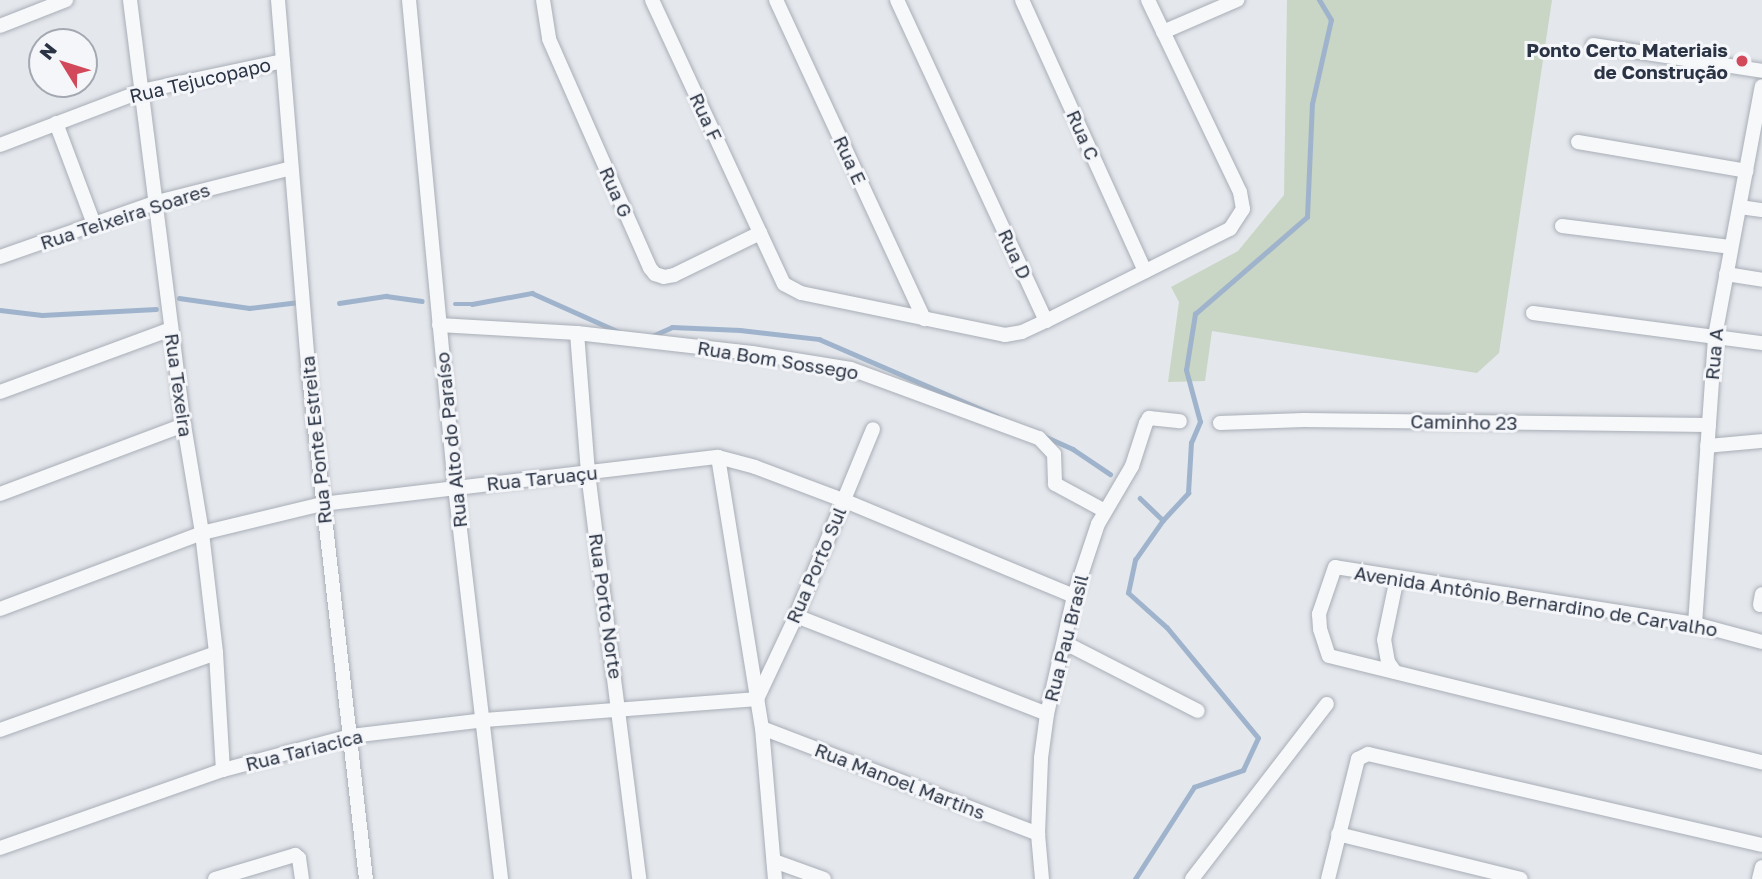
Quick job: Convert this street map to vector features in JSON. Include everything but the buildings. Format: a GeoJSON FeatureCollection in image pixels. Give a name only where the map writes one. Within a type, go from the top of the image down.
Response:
{"type":"FeatureCollection","features":[{"type":"Feature","properties":{"kind":"street"},"geometry":{"type":"LineString","coordinates":[[0,26],[66,0]]}},
{"type":"Feature","properties":{"kind":"street","name":"Rua Texeira"},"geometry":{"type":"LineString","coordinates":[[130,0],[171,329],[202,533],[216,653],[223,770]]}},
{"type":"Feature","properties":{"kind":"street","name":"Rua Ponte Estreita"},"geometry":{"type":"LineString","coordinates":[[278,0],[323,504],[366,879]]}},
{"type":"Feature","properties":{"kind":"street","name":"Rua Alto do Paraíso"},"geometry":{"type":"LineString","coordinates":[[409,0],[455,487],[485,720],[501,879]]}},
{"type":"Feature","properties":{"kind":"street","name":"Rua G"},"geometry":{"type":"LineString","coordinates":[[542,0],[548,39],[655,274],[664,277],[674,275],[760,233]]}},
{"type":"Feature","properties":{"kind":"street","name":"Rua F"},"geometry":{"type":"LineString","coordinates":[[652,0],[760,233]]}},
{"type":"Feature","properties":{"kind":"street","name":"Rua E"},"geometry":{"type":"LineString","coordinates":[[776,0],[924,319]]}},
{"type":"Feature","properties":{"kind":"street","name":"Rua D"},"geometry":{"type":"LineString","coordinates":[[897,0],[1046,321]]}},
{"type":"Feature","properties":{"kind":"street","name":"Rua C"},"geometry":{"type":"LineString","coordinates":[[1022,0],[1145,271]]}},
{"type":"Feature","properties":{"kind":"street"},"geometry":{"type":"LineString","coordinates":[[760,233],[778,275],[792,289],[1005,335],[1022,332],[1046,321],[1230,229],[1243,209],[1240,192],[1148,0]]}},
{"type":"Feature","properties":{"kind":"street"},"geometry":{"type":"LineString","coordinates":[[1163,33],[1237,0]]}},
{"type":"Feature","properties":{"kind":"street"},"geometry":{"type":"LineString","coordinates":[[1593,45],[1762,71]]}},
{"type":"Feature","properties":{"kind":"street","name":"Rua Tejucopapo"},"geometry":{"type":"LineString","coordinates":[[0,145],[142,91],[283,61]]}},
{"type":"Feature","properties":{"kind":"street","name":"Rua A"},"geometry":{"type":"LineString","coordinates":[[1695,624],[1714,336],[1762,86]]}},
{"type":"Feature","properties":{"kind":"street"},"geometry":{"type":"LineString","coordinates":[[56,123],[94,224]]}},
{"type":"Feature","properties":{"kind":"street"},"geometry":{"type":"LineString","coordinates":[[1578,142],[1746,171]]}},
{"type":"Feature","properties":{"kind":"street","name":"Rua Teixeira Soares"},"geometry":{"type":"LineString","coordinates":[[0,257],[157,202],[291,168]]}},
{"type":"Feature","properties":{"kind":"street"},"geometry":{"type":"LineString","coordinates":[[1740,207],[1762,210]]}},
{"type":"Feature","properties":{"kind":"street"},"geometry":{"type":"LineString","coordinates":[[1562,226],[1730,247]]}},
{"type":"Feature","properties":{"kind":"street"},"geometry":{"type":"LineString","coordinates":[[1726,274],[1762,279]]}},
{"type":"Feature","properties":{"kind":"street"},"geometry":{"type":"LineString","coordinates":[[1534,313],[1762,343]]}},
{"type":"Feature","properties":{"kind":"street","name":"Rua Bom Sossego"},"geometry":{"type":"LineString","coordinates":[[439,325],[577,333],[752,353],[870,374],[1039,439],[1054,454],[1055,484],[1105,511]]}},
{"type":"Feature","properties":{"kind":"street"},"geometry":{"type":"LineString","coordinates":[[0,393],[171,329]]}},
{"type":"Feature","properties":{"kind":"street","name":"Rua Porto Norte"},"geometry":{"type":"LineString","coordinates":[[577,333],[588,473],[639,879]]}},
{"type":"Feature","properties":{"kind":"street","name":"Rua Pau Brasil"},"geometry":{"type":"LineString","coordinates":[[1042,879],[1038,834],[1039,778],[1047,714],[1074,596],[1105,511],[1132,466],[1149,418],[1180,421]]}},
{"type":"Feature","properties":{"kind":"street","name":"Caminho 23"},"geometry":{"type":"LineString","coordinates":[[1220,423],[1304,420],[1709,425]]}},
{"type":"Feature","properties":{"kind":"street"},"geometry":{"type":"LineString","coordinates":[[0,494],[184,425]]}},
{"type":"Feature","properties":{"kind":"street","name":"Rua Porto Sul"},"geometry":{"type":"LineString","coordinates":[[757,699],[796,615],[873,429]]}},
{"type":"Feature","properties":{"kind":"street"},"geometry":{"type":"LineString","coordinates":[[1707,446],[1762,441]]}},
{"type":"Feature","properties":{"kind":"street"},"geometry":{"type":"LineString","coordinates":[[718,457],[762,728],[775,879]]}},
{"type":"Feature","properties":{"kind":"street","name":"Rua Taruaçu"},"geometry":{"type":"LineString","coordinates":[[0,609],[202,533],[323,504],[718,457],[755,467],[843,500],[1074,596]]}},
{"type":"Feature","properties":{"kind":"street","name":"Avenida Antônio Bernardino de Carvalho"},"geometry":{"type":"LineString","coordinates":[[1758,761],[1329,656],[1320,629],[1319,614],[1335,567],[1695,624],[1762,642]]}},
{"type":"Feature","properties":{"kind":"street"},"geometry":{"type":"LineString","coordinates":[[1395,672],[1388,662],[1384,640],[1397,578]]}},
{"type":"Feature","properties":{"kind":"street"},"geometry":{"type":"LineString","coordinates":[[796,615],[1047,714]]}},
{"type":"Feature","properties":{"kind":"street"},"geometry":{"type":"LineString","coordinates":[[1065,643],[1198,711]]}},
{"type":"Feature","properties":{"kind":"street"},"geometry":{"type":"LineString","coordinates":[[0,730],[216,653]]}},
{"type":"Feature","properties":{"kind":"street","name":"Rua Tariacica"},"geometry":{"type":"LineString","coordinates":[[0,848],[223,770],[351,736],[485,720],[620,712],[757,699]]}},
{"type":"Feature","properties":{"kind":"street"},"geometry":{"type":"LineString","coordinates":[[1192,879],[1327,704]]}},
{"type":"Feature","properties":{"kind":"street","name":"Rua Manoel Martins"},"geometry":{"type":"LineString","coordinates":[[762,728],[1038,834]]}},
{"type":"Feature","properties":{"kind":"street"},"geometry":{"type":"LineString","coordinates":[[1328,879],[1359,759],[1368,754],[1762,845]]}},
{"type":"Feature","properties":{"kind":"street"},"geometry":{"type":"LineString","coordinates":[[1338,834],[1521,879]]}},
{"type":"Feature","properties":{"kind":"street"},"geometry":{"type":"LineString","coordinates":[[215,879],[253,873],[295,855],[299,858],[302,879]]}},
{"type":"Feature","properties":{"kind":"street"},"geometry":{"type":"LineString","coordinates":[[774,861],[824,879]]}},
{"type":"Feature","properties":{"kind":"street"},"geometry":{"type":"LineString","coordinates":[[1759,879],[1762,867]]}},
{"type":"Feature","properties":{"kind":"green space"},"geometry":{"type":"Polygon","coordinates":[[[1287,0],[1552,0],[1499,353],[1477,373],[1212,331],[1205,381],[1168,382],[1179,302],[1171,287],[1238,251],[1284,195],[1287,0]]]}},
{"type":"Feature","properties":{"kind":"waterway"},"geometry":{"type":"LineString","coordinates":[[1135,879],[1194,787],[1243,770],[1258,738],[1167,628],[1128,593],[1135,560],[1163,520],[1188,493],[1191,443],[1200,422],[1186,370],[1195,314],[1307,217],[1312,104],[1331,20],[1319,0]]}},
{"type":"Feature","properties":{"kind":"waterway"},"geometry":{"type":"LineString","coordinates":[[455,304],[472,304],[532,293],[619,332]]}},
{"type":"Feature","properties":{"kind":"waterway"},"geometry":{"type":"LineString","coordinates":[[339,303],[386,296],[422,301]]}},
{"type":"Feature","properties":{"kind":"waterway"},"geometry":{"type":"LineString","coordinates":[[179,298],[249,308],[299,302]]}},
{"type":"Feature","properties":{"kind":"waterway"},"geometry":{"type":"LineString","coordinates":[[0,310],[42,315],[156,309]]}},
{"type":"Feature","properties":{"kind":"waterway"},"geometry":{"type":"LineString","coordinates":[[650,337],[672,327],[740,330],[819,339],[997,416]]}},
{"type":"Feature","properties":{"kind":"waterway"},"geometry":{"type":"LineString","coordinates":[[1044,436],[1073,449],[1110,474]]}},
{"type":"Feature","properties":{"kind":"waterway"},"geometry":{"type":"LineString","coordinates":[[1140,498],[1163,520]]}},
{"type":"Feature","properties":{"kind":"place","name":"Ponto Certo Materiais de Construção"},"geometry":{"type":"Point","coordinates":[1742,61]}}]}
